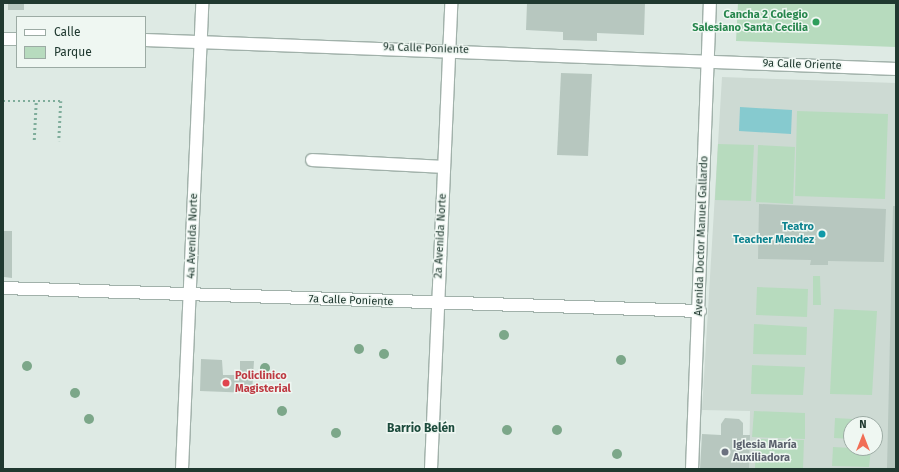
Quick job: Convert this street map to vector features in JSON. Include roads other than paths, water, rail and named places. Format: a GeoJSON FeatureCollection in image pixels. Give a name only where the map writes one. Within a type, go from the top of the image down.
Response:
{"type":"FeatureCollection","features":[{"type":"Feature","properties":{"kind":"street","name":"4a Avenida Norte"},"geometry":{"type":"LineString","coordinates":[[182,469],[202,3]]}},
{"type":"Feature","properties":{"kind":"street","name":"2a Avenida Norte"},"geometry":{"type":"LineString","coordinates":[[431,469],[451,3]]}},
{"type":"Feature","properties":{"kind":"street","name":"Avenida Doctor Manuel Gallardo"},"geometry":{"type":"LineString","coordinates":[[692,469],[700,311],[710,3]]}},
{"type":"Feature","properties":{"kind":"street"},"geometry":{"type":"LineString","coordinates":[[3,39],[16,39]]}},
{"type":"Feature","properties":{"kind":"street","name":"9a Calle Poniente"},"geometry":{"type":"LineString","coordinates":[[146,40],[201,40],[708,61]]}},
{"type":"Feature","properties":{"kind":"street","name":"9a Calle Oriente"},"geometry":{"type":"LineString","coordinates":[[708,61],[896,69]]}},
{"type":"Feature","properties":{"kind":"street"},"geometry":{"type":"LineString","coordinates":[[312,160],[444,167]]}},
{"type":"Feature","properties":{"kind":"street","name":"7a Calle Poniente"},"geometry":{"type":"LineString","coordinates":[[3,288],[190,296],[700,311]]}},
{"type":"Feature","properties":{"kind":"water"},"geometry":{"type":"Polygon","coordinates":[[[740,107],[792,110],[791,134],[739,131],[740,107]]]}},
{"type":"Feature","properties":{"kind":"place","name":"Cancha 2 Colegio Salesiano Santa Cecilia"},"geometry":{"type":"Point","coordinates":[816,22]}},
{"type":"Feature","properties":{"kind":"place","name":"Teatro Teacher Mendez"},"geometry":{"type":"Point","coordinates":[822,234]}},
{"type":"Feature","properties":{"kind":"place","name":"Policlinico Magisterial"},"geometry":{"type":"Point","coordinates":[226,383]}},
{"type":"Feature","properties":{"kind":"place","name":"Iglesia María Auxiliadora"},"geometry":{"type":"Point","coordinates":[725,452]}},
{"type":"Feature","properties":{"kind":"district","name":"Barrio Belén"},"geometry":{"type":"Point","coordinates":[421,429]}}]}
